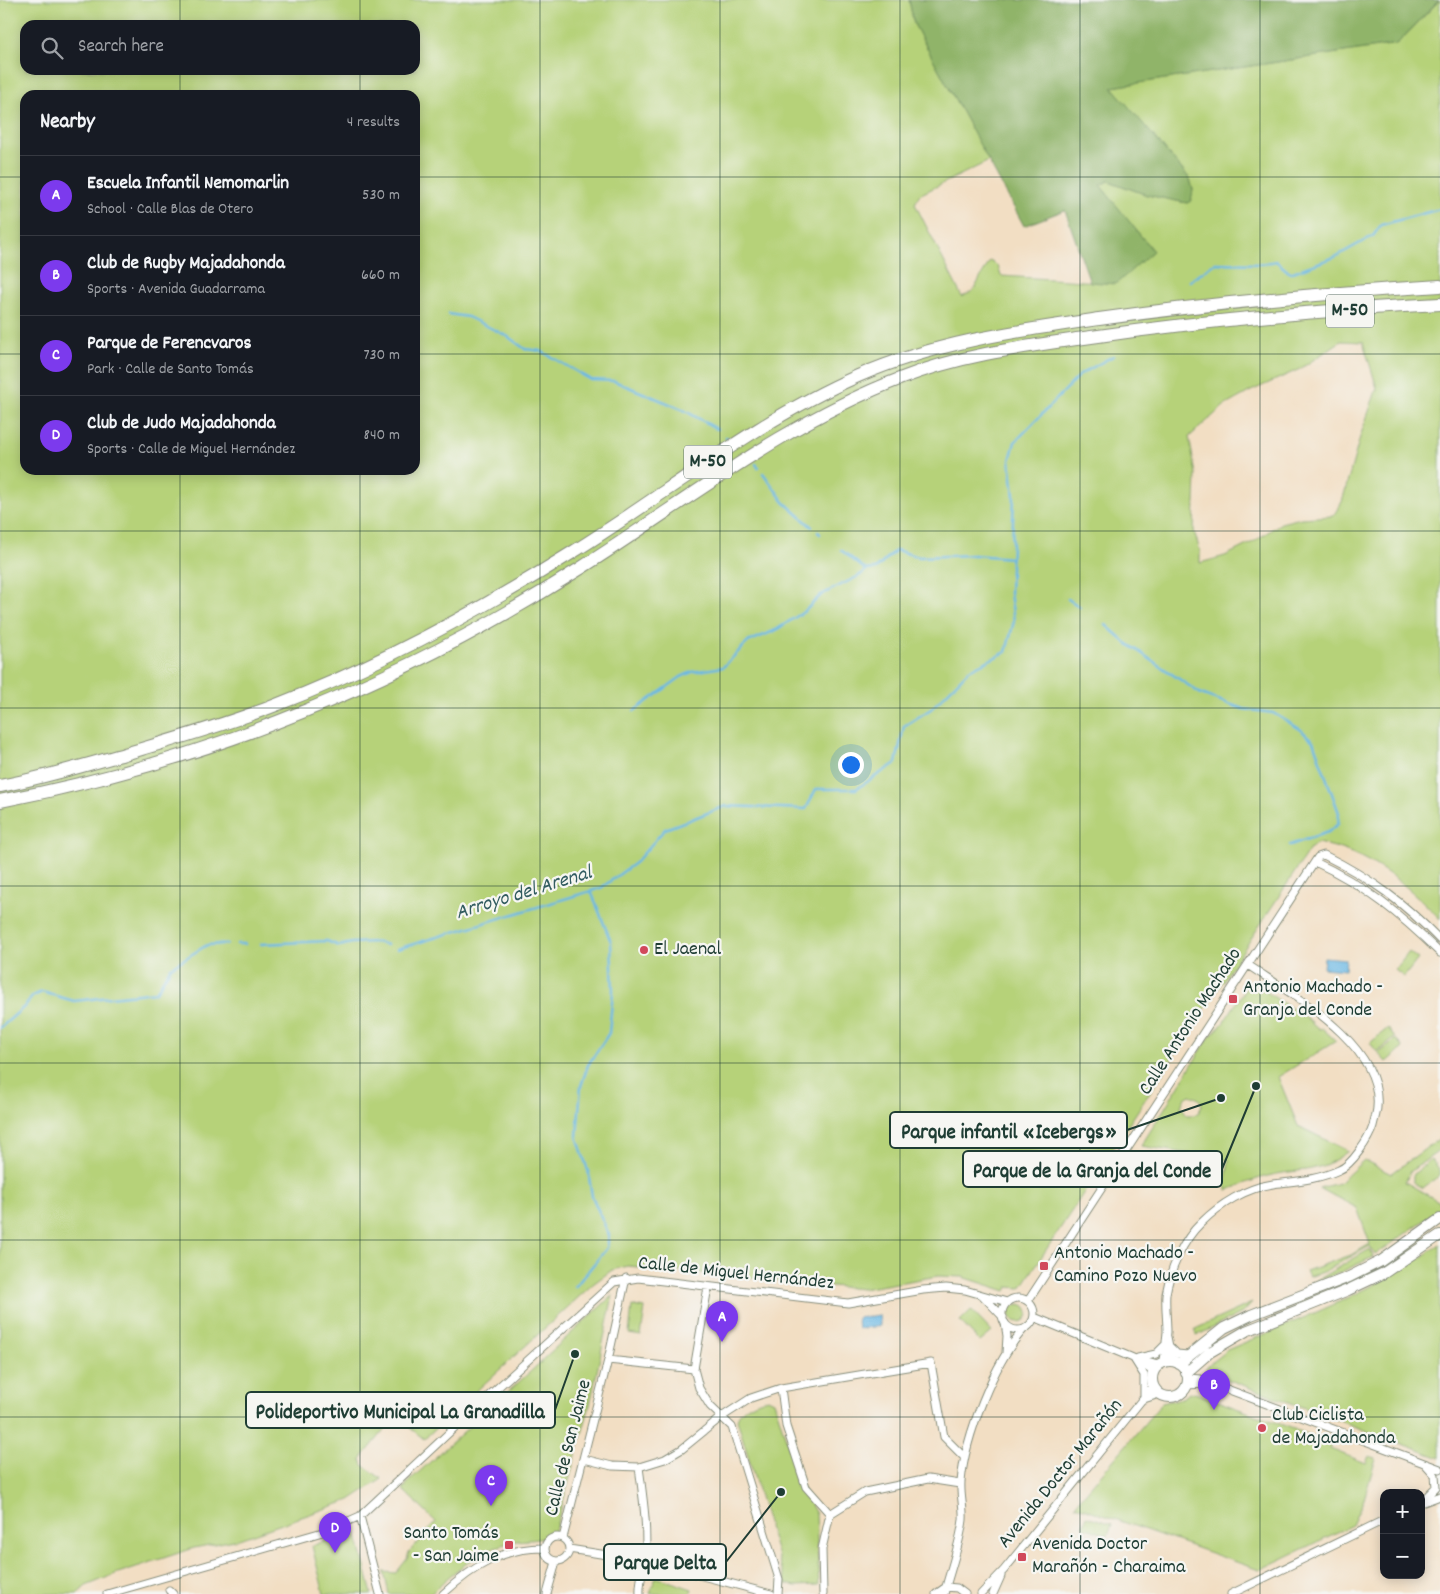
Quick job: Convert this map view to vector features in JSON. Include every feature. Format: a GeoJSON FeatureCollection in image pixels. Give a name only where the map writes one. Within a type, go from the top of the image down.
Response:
{"type":"FeatureCollection","features":[{"type":"Feature","properties":{"kind":"highway","name":"M-50"},"geometry":{"type":"LineString","coordinates":[[0,786],[96,762],[191,734],[276,705],[372,663],[470,613],[574,552],[722,453],[810,400],[857,376],[899,360],[943,346],[993,334],[1130,315],[1271,298],[1440,286]]}},
{"type":"Feature","properties":{"kind":"highway","name":"M-50"},"geometry":{"type":"LineString","coordinates":[[0,801],[100,779],[199,750],[282,721],[382,679],[476,630],[581,568],[731,467],[819,415],[905,376],[994,351],[1133,331],[1440,304]]}},
{"type":"Feature","properties":{"kind":"street"},"geometry":{"type":"LineString","coordinates":[[1440,940],[1402,903],[1374,883],[1325,856],[1321,855],[1315,862],[1368,891],[1403,917],[1440,953]]}},
{"type":"Feature","properties":{"kind":"street"},"geometry":{"type":"LineString","coordinates":[[1324,866],[1322,861],[1325,856]]}},
{"type":"Feature","properties":{"kind":"street","name":"Calle Antonio Machado"},"geometry":{"type":"LineString","coordinates":[[1028,1301],[1315,862]]}},
{"type":"Feature","properties":{"kind":"street"},"geometry":{"type":"LineString","coordinates":[[1248,965],[1322,1015],[1358,1052],[1372,1073],[1378,1107],[1371,1131],[1363,1148],[1342,1170],[1307,1181],[1271,1184],[1252,1190],[1224,1203],[1199,1224],[1184,1244],[1172,1272],[1166,1294],[1167,1346],[1165,1365],[1156,1390],[1172,1397],[1178,1395],[1196,1365],[1210,1352],[1246,1331],[1348,1290],[1384,1273],[1440,1235]]}},
{"type":"Feature","properties":{"kind":"street"},"geometry":{"type":"LineString","coordinates":[[1165,1365],[1188,1356],[1224,1328],[1250,1315],[1350,1277],[1380,1261],[1440,1219]]}},
{"type":"Feature","properties":{"kind":"street","name":"Calle de Miguel Hernández"},"geometry":{"type":"LineString","coordinates":[[107,1594],[326,1531],[360,1516],[603,1290],[614,1282],[626,1278],[848,1303],[923,1290],[946,1288],[964,1290],[1007,1302]]}},
{"type":"Feature","properties":{"kind":"street","name":"Calle de San Jaime"},"geometry":{"type":"LineString","coordinates":[[563,1538],[608,1360],[626,1278]]}},
{"type":"Feature","properties":{"kind":"street"},"geometry":{"type":"LineString","coordinates":[[708,1286],[694,1369],[699,1388],[720,1418],[732,1428],[780,1579],[778,1594]]}},
{"type":"Feature","properties":{"kind":"street"},"geometry":{"type":"LineString","coordinates":[[983,1296],[1013,1329],[1024,1329]]}},
{"type":"Feature","properties":{"kind":"street"},"geometry":{"type":"LineString","coordinates":[[945,1591],[963,1520],[960,1484],[964,1457],[977,1414],[1006,1355],[1034,1317],[1034,1308],[1028,1301],[1016,1298],[1007,1302],[1003,1310],[1007,1336],[1006,1355]]}},
{"type":"Feature","properties":{"kind":"street"},"geometry":{"type":"LineString","coordinates":[[1034,1317],[1133,1358],[1165,1365],[1187,1379],[1209,1384],[1440,1469]]}},
{"type":"Feature","properties":{"kind":"street"},"geometry":{"type":"LineString","coordinates":[[1167,1346],[1178,1354],[1188,1356]]}},
{"type":"Feature","properties":{"kind":"street"},"geometry":{"type":"LineString","coordinates":[[1133,1358],[1145,1358],[1156,1354],[1167,1346]]}},
{"type":"Feature","properties":{"kind":"street"},"geometry":{"type":"LineString","coordinates":[[1133,1358],[1143,1370],[1146,1380],[1143,1400]]}},
{"type":"Feature","properties":{"kind":"street"},"geometry":{"type":"LineString","coordinates":[[608,1360],[694,1369]]}},
{"type":"Feature","properties":{"kind":"street"},"geometry":{"type":"LineString","coordinates":[[584,1459],[612,1466],[639,1467],[665,1459],[682,1450],[720,1418],[751,1398],[781,1388],[931,1363],[944,1437],[964,1457]]}},
{"type":"Feature","properties":{"kind":"street"},"geometry":{"type":"LineString","coordinates":[[1196,1365],[1200,1379]]}},
{"type":"Feature","properties":{"kind":"street"},"geometry":{"type":"LineString","coordinates":[[1187,1379],[1200,1379],[1209,1384]]}},
{"type":"Feature","properties":{"kind":"street"},"geometry":{"type":"LineString","coordinates":[[781,1388],[786,1426],[806,1486],[830,1514]]}},
{"type":"Feature","properties":{"kind":"street","name":"Avenida Doctor Marañón"},"geometry":{"type":"LineString","coordinates":[[982,1594],[1004,1570],[1143,1400],[1156,1390]]}},
{"type":"Feature","properties":{"kind":"street"},"geometry":{"type":"LineString","coordinates":[[1424,1463],[1435,1475],[1436,1487],[1425,1499]]}},
{"type":"Feature","properties":{"kind":"street"},"geometry":{"type":"LineString","coordinates":[[639,1467],[644,1512],[645,1561],[639,1583],[640,1594]]}},
{"type":"Feature","properties":{"kind":"street"},"geometry":{"type":"LineString","coordinates":[[823,1594],[822,1549],[830,1514],[865,1492],[928,1478],[960,1484]]}},
{"type":"Feature","properties":{"kind":"street"},"geometry":{"type":"LineString","coordinates":[[1425,1502],[1440,1496]]}},
{"type":"Feature","properties":{"kind":"street"},"geometry":{"type":"LineString","coordinates":[[360,1516],[380,1594]]}},
{"type":"Feature","properties":{"kind":"street"},"geometry":{"type":"LineString","coordinates":[[1231,1594],[1380,1522]]}},
{"type":"Feature","properties":{"kind":"street"},"geometry":{"type":"LineString","coordinates":[[563,1538],[568,1543],[569,1549],[564,1560],[556,1562],[547,1556],[545,1548],[552,1539],[563,1538]]}},
{"type":"Feature","properties":{"kind":"street"},"geometry":{"type":"LineString","coordinates":[[443,1594],[475,1568],[501,1554],[545,1548]]}},
{"type":"Feature","properties":{"kind":"street"},"geometry":{"type":"LineString","coordinates":[[569,1549],[645,1561],[771,1594]]}},
{"type":"Feature","properties":{"kind":"street"},"geometry":{"type":"LineString","coordinates":[[547,1594],[556,1562]]}},
{"type":"Feature","properties":{"kind":"street","name":"Avenida Doctor Marañón"},"geometry":{"type":"LineString","coordinates":[[994,1593],[1004,1570]]}},
{"type":"Feature","properties":{"kind":"street"},"geometry":{"type":"LineString","coordinates":[[936,1594],[957,1588],[964,1594]]}},
{"type":"Feature","properties":{"kind":"green space"},"geometry":{"type":"Polygon","coordinates":[[[0,0],[909,0],[914,24],[989,161],[919,195],[915,204],[962,297],[973,291],[990,261],[998,266],[1001,276],[1116,283],[1152,251],[1100,185],[1109,181],[1147,195],[1187,203],[1193,190],[1190,179],[1111,87],[1397,44],[1440,0],[1440,919],[1414,893],[1369,861],[1335,847],[1317,843],[1310,849],[1021,1288],[1008,1287],[1006,1291],[963,1277],[938,1276],[862,1289],[628,1266],[612,1270],[593,1284],[424,1439],[405,1424],[391,1422],[361,1459],[363,1465],[382,1479],[350,1500],[239,1539],[194,1548],[118,1573],[86,1586],[77,1594],[0,1594],[0,0]],[[1341,341],[1300,369],[1251,391],[1224,406],[1189,437],[1196,474],[1194,531],[1200,551],[1200,563],[1225,556],[1255,541],[1281,523],[1301,518],[1333,516],[1342,502],[1360,437],[1377,388],[1363,342],[1341,341]]]}},
{"type":"Feature","properties":{"kind":"green space"},"geometry":{"type":"Polygon","coordinates":[[[909,0],[1439,0],[1397,44],[1112,87],[1190,179],[1193,190],[1191,201],[1187,203],[1147,195],[1109,181],[1100,185],[1153,251],[1116,284],[1090,282],[1065,210],[1024,226],[914,24],[909,0]]]}},
{"type":"Feature","properties":{"kind":"green space"},"geometry":{"type":"Polygon","coordinates":[[[1409,952],[1418,959],[1404,977],[1395,970],[1409,952]]]}},
{"type":"Feature","properties":{"kind":"green space"},"geometry":{"type":"Polygon","coordinates":[[[1253,983],[1312,1022],[1319,1030],[1322,1028],[1336,1041],[1278,1077],[1298,1126],[1348,1151],[1320,1167],[1266,1176],[1228,1190],[1225,1184],[1229,1160],[1141,1146],[1208,1039],[1224,1022],[1248,985],[1253,983]],[[1190,1095],[1185,1098],[1181,1106],[1187,1115],[1194,1115],[1199,1112],[1202,1105],[1199,1099],[1190,1095]]]}},
{"type":"Feature","properties":{"kind":"green space"},"geometry":{"type":"Polygon","coordinates":[[[1388,1028],[1395,1037],[1377,1052],[1370,1043],[1388,1028]]]}},
{"type":"Feature","properties":{"kind":"green space"},"geometry":{"type":"Polygon","coordinates":[[[1396,1039],[1403,1048],[1386,1062],[1378,1053],[1396,1039]]]}},
{"type":"Feature","properties":{"kind":"green space"},"geometry":{"type":"Polygon","coordinates":[[[1440,1138],[1440,1150],[1411,1171],[1405,1182],[1440,1202],[1440,1209],[1375,1255],[1370,1246],[1325,1271],[1309,1277],[1306,1271],[1351,1255],[1370,1244],[1357,1208],[1319,1188],[1339,1183],[1364,1160],[1391,1174],[1440,1138]]]}},
{"type":"Feature","properties":{"kind":"green space"},"geometry":{"type":"Polygon","coordinates":[[[1431,1159],[1440,1170],[1440,1175],[1423,1188],[1413,1183],[1413,1175],[1431,1159]]]}},
{"type":"Feature","properties":{"kind":"green space"},"geometry":{"type":"Polygon","coordinates":[[[1440,1244],[1440,1458],[1205,1371],[1208,1365],[1227,1350],[1364,1290],[1415,1261],[1440,1244]]]}},
{"type":"Feature","properties":{"kind":"green space"},"geometry":{"type":"Polygon","coordinates":[[[1370,1249],[1373,1257],[1339,1273],[1313,1282],[1370,1249]]]}},
{"type":"Feature","properties":{"kind":"green space"},"geometry":{"type":"Polygon","coordinates":[[[613,1295],[590,1405],[554,1534],[539,1539],[512,1542],[490,1550],[468,1562],[448,1577],[431,1594],[389,1594],[384,1572],[396,1573],[407,1559],[409,1552],[436,1522],[403,1490],[409,1481],[542,1363],[542,1360],[613,1295]]]}},
{"type":"Feature","properties":{"kind":"green space"},"geometry":{"type":"Polygon","coordinates":[[[1252,1303],[1244,1312],[1196,1336],[1195,1329],[1252,1303]]]}},
{"type":"Feature","properties":{"kind":"green space"},"geometry":{"type":"Polygon","coordinates":[[[1015,1304],[1023,1304],[1028,1309],[1026,1320],[1015,1322],[1010,1317],[1010,1309],[1015,1304]]]}},
{"type":"Feature","properties":{"kind":"green space"},"geometry":{"type":"Polygon","coordinates":[[[632,1306],[645,1308],[641,1336],[629,1334],[632,1306]]]}},
{"type":"Feature","properties":{"kind":"green space"},"geometry":{"type":"Polygon","coordinates":[[[971,1310],[992,1332],[980,1342],[960,1321],[971,1310]]]}},
{"type":"Feature","properties":{"kind":"green space"},"geometry":{"type":"Polygon","coordinates":[[[1190,1393],[1195,1393],[1332,1443],[1330,1449],[1366,1463],[1369,1456],[1376,1458],[1364,1499],[1352,1525],[1259,1570],[1075,1505],[1162,1403],[1182,1398],[1190,1393]]]}},
{"type":"Feature","properties":{"kind":"green space"},"geometry":{"type":"Polygon","coordinates":[[[768,1398],[774,1401],[801,1486],[816,1514],[819,1585],[796,1586],[786,1584],[737,1419],[745,1408],[768,1398]]]}},
{"type":"Feature","properties":{"kind":"green space"},"geometry":{"type":"Polygon","coordinates":[[[1087,1516],[1112,1524],[1108,1535],[1083,1527],[1087,1516]]]}},
{"type":"Feature","properties":{"kind":"green space"},"geometry":{"type":"Polygon","coordinates":[[[353,1530],[356,1532],[372,1594],[324,1594],[312,1546],[353,1530]]]}},
{"type":"Feature","properties":{"kind":"green space"},"geometry":{"type":"Polygon","coordinates":[[[656,1577],[692,1589],[690,1594],[650,1594],[656,1577]]]}},
{"type":"Feature","properties":{"kind":"water"},"geometry":{"type":"Polygon","coordinates":[[[1324,957],[1346,959],[1345,970],[1323,968],[1324,957]]]}},
{"type":"Feature","properties":{"kind":"water"},"geometry":{"type":"Polygon","coordinates":[[[879,1315],[880,1326],[858,1329],[857,1318],[879,1315]]]}},
{"type":"Feature","properties":{"kind":"waterway","name":"Arroyo del Arenal"},"geometry":{"type":"LineString","coordinates":[[1190,281],[1215,263],[1261,264],[1276,261],[1290,273],[1335,257],[1373,236],[1381,225],[1440,209]]}},
{"type":"Feature","properties":{"kind":"waterway"},"geometry":{"type":"LineString","coordinates":[[448,314],[468,317],[507,336],[525,349],[541,351],[591,380],[614,381],[682,409],[717,429]]}},
{"type":"Feature","properties":{"kind":"waterway","name":"Arroyo del Arenal"},"geometry":{"type":"LineString","coordinates":[[397,949],[601,888],[636,862],[665,829],[726,806],[806,809],[816,789],[856,789],[896,763],[904,726],[931,709],[969,670],[1006,652],[1014,621],[1010,593],[1014,496],[1010,460],[1015,442],[1081,374],[1113,356]]}},
{"type":"Feature","properties":{"kind":"waterway"},"geometry":{"type":"LineString","coordinates":[[763,473],[784,502],[812,527]]}},
{"type":"Feature","properties":{"kind":"waterway"},"geometry":{"type":"LineString","coordinates":[[841,550],[866,570],[876,569],[896,550],[919,557],[974,555],[1012,558]]}},
{"type":"Feature","properties":{"kind":"waterway"},"geometry":{"type":"LineString","coordinates":[[634,711],[681,677],[692,672],[723,667],[748,642],[776,630],[805,611],[821,595],[859,576],[866,570]]}},
{"type":"Feature","properties":{"kind":"waterway"},"geometry":{"type":"LineString","coordinates":[[1068,599],[1080,607]]}},
{"type":"Feature","properties":{"kind":"waterway"},"geometry":{"type":"LineString","coordinates":[[1106,625],[1125,642],[1201,694],[1243,709],[1273,713],[1300,729],[1313,741],[1339,813],[1338,824],[1328,832],[1290,845]]}},
{"type":"Feature","properties":{"kind":"waterway"},"geometry":{"type":"LineString","coordinates":[[575,1287],[607,1248],[609,1235],[592,1196],[588,1171],[577,1136],[581,1086],[588,1065],[609,1033],[613,992],[611,942],[591,891]]}},
{"type":"Feature","properties":{"kind":"waterway","name":"Arroyo del Arenal"},"geometry":{"type":"LineString","coordinates":[[261,944],[327,941],[339,946],[352,943],[376,942],[387,945]]}},
{"type":"Feature","properties":{"kind":"waterway","name":"Arroyo del Arenal"},"geometry":{"type":"LineString","coordinates":[[0,1028],[24,1007],[33,996],[42,992],[74,1001],[156,992],[171,967],[207,945],[227,944]]}},
{"type":"Feature","properties":{"kind":"waterway","name":"Arroyo del Arenal"},"geometry":{"type":"LineString","coordinates":[[237,944],[245,944]]}},
{"type":"Feature","properties":{"kind":"place","name":"El Jaenal"},"geometry":{"type":"Point","coordinates":[644,950]}},
{"type":"Feature","properties":{"kind":"place","name":"Antonio Machado - Granja del Conde"},"geometry":{"type":"Point","coordinates":[1233,999]}},
{"type":"Feature","properties":{"kind":"place","name":"Parque de la Granja del Conde"},"geometry":{"type":"Point","coordinates":[1256,1086]}},
{"type":"Feature","properties":{"kind":"place","name":"Parque infantil «Icebergs»"},"geometry":{"type":"Point","coordinates":[1221,1098]}},
{"type":"Feature","properties":{"kind":"place","name":"Antonio Machado - Camino Pozo Nuevo"},"geometry":{"type":"Point","coordinates":[1044,1266]}},
{"type":"Feature","properties":{"kind":"place","name":"Escuela Infantil Nemomarlin"},"geometry":{"type":"Point","coordinates":[722,1342]}},
{"type":"Feature","properties":{"kind":"place","name":"Polideportivo Municipal La Granadilla"},"geometry":{"type":"Point","coordinates":[575,1354]}},
{"type":"Feature","properties":{"kind":"place","name":"Club de Rugby Majadahonda"},"geometry":{"type":"Point","coordinates":[1214,1410]}},
{"type":"Feature","properties":{"kind":"place","name":"Club Ciclista de Majadahonda"},"geometry":{"type":"Point","coordinates":[1262,1428]}},
{"type":"Feature","properties":{"kind":"place","name":"Parque Delta"},"geometry":{"type":"Point","coordinates":[781,1492]}},
{"type":"Feature","properties":{"kind":"place","name":"Parque de Ferencvaros"},"geometry":{"type":"Point","coordinates":[491,1506]}},
{"type":"Feature","properties":{"kind":"place","name":"Santo Tomás - San Jaime"},"geometry":{"type":"Point","coordinates":[509,1545]}},
{"type":"Feature","properties":{"kind":"place","name":"Club de Judo Majadahonda"},"geometry":{"type":"Point","coordinates":[335,1553]}},
{"type":"Feature","properties":{"kind":"place","name":"Avenida Doctor Marañón - Charaima"},"geometry":{"type":"Point","coordinates":[1022,1557]}}]}
